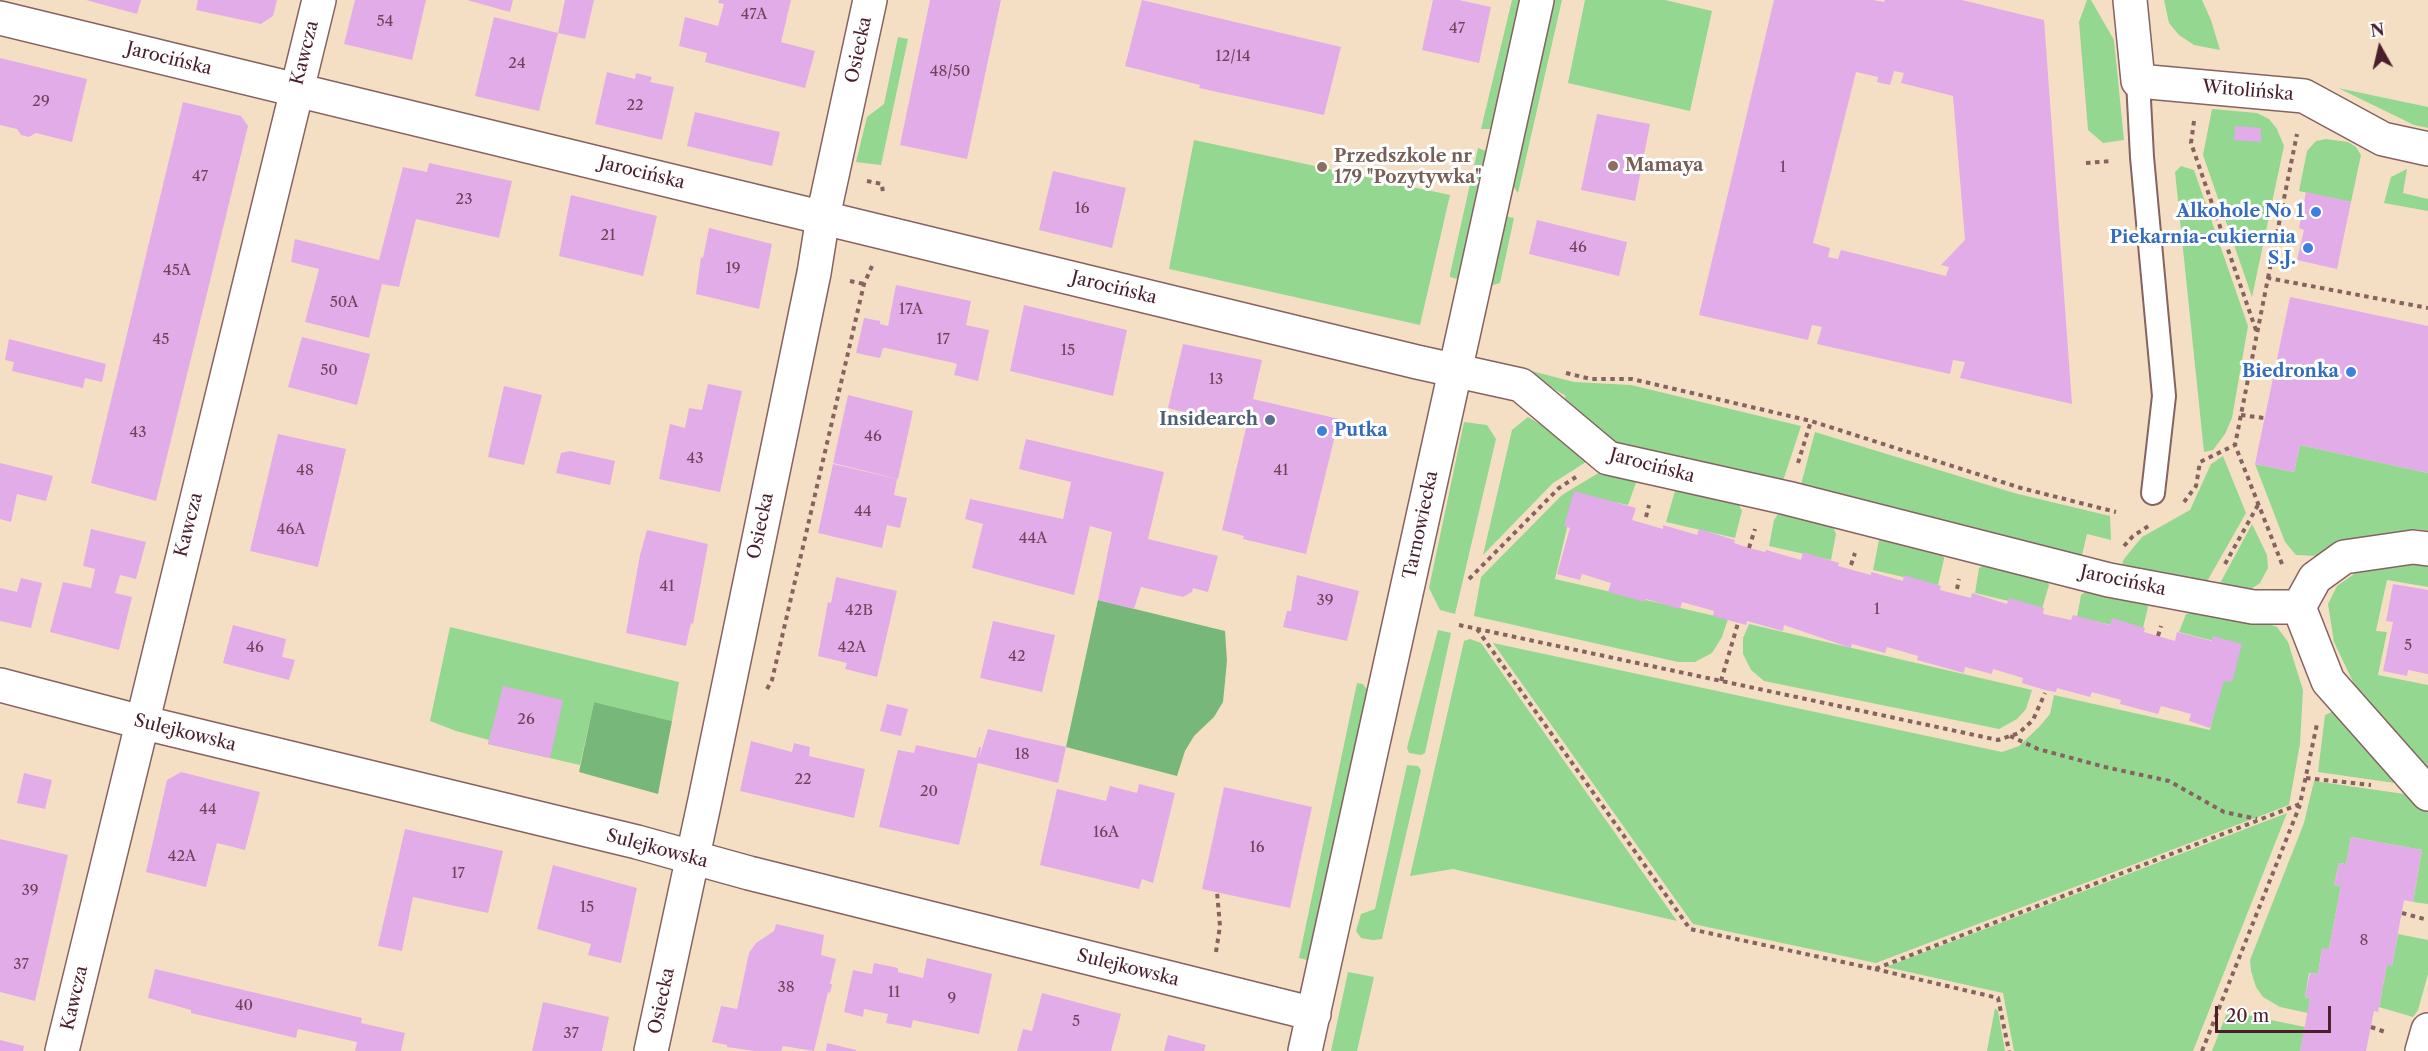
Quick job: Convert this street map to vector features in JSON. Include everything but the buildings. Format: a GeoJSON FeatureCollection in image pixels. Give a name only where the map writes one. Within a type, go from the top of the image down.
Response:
{"type":"FeatureCollection","features":[{"type":"Feature","properties":{"kind":"street","name":"Kawcza"},"geometry":{"type":"LineString","coordinates":[[62,1051],[319,0]]}},
{"type":"Feature","properties":{"kind":"street","name":"Osiecka"},"geometry":{"type":"LineString","coordinates":[[651,1051],[870,0]]}},
{"type":"Feature","properties":{"kind":"street","name":"Tarnowiecka"},"geometry":{"type":"LineString","coordinates":[[1305,1051],[1538,0]]}},
{"type":"Feature","properties":{"kind":"street"},"geometry":{"type":"LineString","coordinates":[[2130,0],[2138,81]]}},
{"type":"Feature","properties":{"kind":"street","name":"Jarocińska"},"geometry":{"type":"LineString","coordinates":[[0,18],[1455,371],[1521,385],[1608,458],[1787,498],[2109,580],[2253,607],[2299,608]]}},
{"type":"Feature","properties":{"kind":"street","name":"Witolińska"},"geometry":{"type":"LineString","coordinates":[[2138,81],[2304,96],[2383,139],[2428,149]]}},
{"type":"Feature","properties":{"kind":"street"},"geometry":{"type":"LineString","coordinates":[[2428,549],[2413,547],[2344,557],[2316,578],[2299,608],[2328,681],[2428,794]]}},
{"type":"Feature","properties":{"kind":"street","name":"Sulejkowska"},"geometry":{"type":"LineString","coordinates":[[0,686],[1314,1014]]}},
{"type":"Feature","properties":{"kind":"street"},"geometry":{"type":"LineString","coordinates":[[2422,1051],[2428,1030]]}},
{"type":"Feature","properties":{"kind":"lane"},"geometry":{"type":"LineString","coordinates":[[2138,81],[2142,157],[2164,396],[2153,493]]}},
{"type":"Feature","properties":{"kind":"path"},"geometry":{"type":"LineString","coordinates":[[2299,608],[2235,445],[2304,96]]}},
{"type":"Feature","properties":{"kind":"path"},"geometry":{"type":"LineString","coordinates":[[2195,115],[2191,143],[2257,334]]}},
{"type":"Feature","properties":{"kind":"path"},"geometry":{"type":"LineString","coordinates":[[2086,163],[2117,160]]}},
{"type":"Feature","properties":{"kind":"path"},"geometry":{"type":"LineString","coordinates":[[2268,278],[2428,308]]}},
{"type":"Feature","properties":{"kind":"path"},"geometry":{"type":"LineString","coordinates":[[762,698],[772,680],[864,284]]}},
{"type":"Feature","properties":{"kind":"path"},"geometry":{"type":"LineString","coordinates":[[1560,371],[1591,379],[1632,379],[1811,421],[2021,488],[2116,512]]}},
{"type":"Feature","properties":{"kind":"path"},"geometry":{"type":"LineString","coordinates":[[2241,415],[2264,418]]}},
{"type":"Feature","properties":{"kind":"path"},"geometry":{"type":"LineString","coordinates":[[1787,498],[1811,421]]}},
{"type":"Feature","properties":{"kind":"path"},"geometry":{"type":"LineString","coordinates":[[1469,579],[1559,488],[1608,458]]}},
{"type":"Feature","properties":{"kind":"path"},"geometry":{"type":"LineString","coordinates":[[2206,598],[2258,504]]}},
{"type":"Feature","properties":{"kind":"path"},"geometry":{"type":"LineString","coordinates":[[1721,681],[1738,623]]}},
{"type":"Feature","properties":{"kind":"path"},"geometry":{"type":"LineString","coordinates":[[1459,626],[1998,740],[2019,733],[2033,720],[2045,693]]}},
{"type":"Feature","properties":{"kind":"path"},"geometry":{"type":"LineString","coordinates":[[1477,629],[1690,928],[1998,998],[2009,1051]]}},
{"type":"Feature","properties":{"kind":"path"},"geometry":{"type":"LineString","coordinates":[[2202,1051],[2300,804],[2328,681]]}},
{"type":"Feature","properties":{"kind":"path"},"geometry":{"type":"LineString","coordinates":[[2009,736],[2038,749],[2169,781],[2224,812],[2257,820]]}},
{"type":"Feature","properties":{"kind":"path"},"geometry":{"type":"LineString","coordinates":[[1875,969],[2300,804]]}},
{"type":"Feature","properties":{"kind":"path"},"geometry":{"type":"LineString","coordinates":[[1214,958],[1220,926],[1217,892]]}},
{"type":"Feature","properties":{"kind":"path"},"geometry":{"type":"LineString","coordinates":[[2402,913],[2428,920]]}},
{"type":"Feature","properties":{"kind":"green space"},"geometry":{"type":"Polygon","coordinates":[[[1512,0],[1524,0],[1496,129],[1481,129],[1512,0]]]}},
{"type":"Feature","properties":{"kind":"green space"},"geometry":{"type":"Polygon","coordinates":[[[1552,0],[1562,0],[1518,193],[1511,183],[1552,0]]]}},
{"type":"Feature","properties":{"kind":"green space"},"geometry":{"type":"Polygon","coordinates":[[[1585,0],[1665,0],[1712,11],[1690,111],[1568,83],[1585,0]]]}},
{"type":"Feature","properties":{"kind":"green space"},"geometry":{"type":"Polygon","coordinates":[[[2087,0],[2091,0],[2114,40],[2124,140],[2103,143],[2088,130],[2079,22],[2087,0]]]}},
{"type":"Feature","properties":{"kind":"green space"},"geometry":{"type":"Polygon","coordinates":[[[2164,0],[2202,0],[2220,50],[2194,45],[2179,35],[2169,23],[2164,0]]]}},
{"type":"Feature","properties":{"kind":"green space"},"geometry":{"type":"Polygon","coordinates":[[[898,37],[908,39],[881,165],[856,162],[867,117],[884,104],[898,37]]]}},
{"type":"Feature","properties":{"kind":"green space"},"geometry":{"type":"Polygon","coordinates":[[[2338,88],[2428,107],[2428,128],[2414,125],[2338,88]]]}},
{"type":"Feature","properties":{"kind":"green space"},"geometry":{"type":"Polygon","coordinates":[[[2212,109],[2257,113],[2269,119],[2277,129],[2284,146],[2252,297],[2203,155],[2212,109]]]}},
{"type":"Feature","properties":{"kind":"green space"},"geometry":{"type":"Polygon","coordinates":[[[2326,139],[2348,142],[2356,147],[2361,155],[2351,202],[2299,191],[2307,151],[2316,141],[2326,139]]]}},
{"type":"Feature","properties":{"kind":"green space"},"geometry":{"type":"Polygon","coordinates":[[[1194,140],[1450,195],[1420,325],[1169,269],[1194,140]]]}},
{"type":"Feature","properties":{"kind":"green space"},"geometry":{"type":"Polygon","coordinates":[[[1478,148],[1486,151],[1488,158],[1461,280],[1450,277],[1450,274],[1478,148]]]}},
{"type":"Feature","properties":{"kind":"green space"},"geometry":{"type":"Polygon","coordinates":[[[2181,166],[2194,170],[2248,326],[2232,418],[2225,434],[2213,450],[2204,452],[2175,172],[2181,166]]]}},
{"type":"Feature","properties":{"kind":"green space"},"geometry":{"type":"Polygon","coordinates":[[[2407,169],[2403,193],[2428,199],[2428,211],[2384,203],[2391,177],[2407,169]]]}},
{"type":"Feature","properties":{"kind":"green space"},"geometry":{"type":"Polygon","coordinates":[[[1505,216],[1514,218],[1500,283],[1489,286],[1505,216]]]}},
{"type":"Feature","properties":{"kind":"green space"},"geometry":{"type":"Polygon","coordinates":[[[1516,367],[1574,382],[1631,385],[1801,426],[1782,484],[1616,445],[1562,401],[1566,396],[1516,367]]]}},
{"type":"Feature","properties":{"kind":"green space"},"geometry":{"type":"Polygon","coordinates":[[[1528,417],[1569,441],[1586,462],[1553,483],[1483,555],[1512,430],[1528,417]]]}},
{"type":"Feature","properties":{"kind":"green space"},"geometry":{"type":"Polygon","coordinates":[[[1464,422],[1487,425],[1496,439],[1455,614],[1440,610],[1429,588],[1464,422]]]}},
{"type":"Feature","properties":{"kind":"green space"},"geometry":{"type":"Polygon","coordinates":[[[1815,432],[2014,493],[2110,516],[2111,540],[2087,534],[2082,555],[1800,488],[1815,432]]]}},
{"type":"Feature","properties":{"kind":"green space"},"geometry":{"type":"Polygon","coordinates":[[[2300,445],[2428,473],[2428,531],[2417,529],[2342,540],[2317,556],[2296,555],[2285,542],[2255,464],[2294,472],[2300,445]]]}},
{"type":"Feature","properties":{"kind":"green space"},"geometry":{"type":"Polygon","coordinates":[[[2223,456],[2246,513],[2205,585],[2122,564],[2142,537],[2190,510],[2211,464],[2223,456]]]}},
{"type":"Feature","properties":{"kind":"green space"},"geometry":{"type":"Polygon","coordinates":[[[1605,469],[1638,477],[1628,505],[1575,494],[1555,579],[1728,619],[1722,637],[1712,653],[1695,662],[1678,662],[1474,616],[1481,577],[1562,495],[1605,469]]]}},
{"type":"Feature","properties":{"kind":"green space"},"geometry":{"type":"Polygon","coordinates":[[[1681,488],[1737,501],[1742,511],[1735,538],[1666,522],[1675,491],[1681,488]]]}},
{"type":"Feature","properties":{"kind":"green space"},"geometry":{"type":"Polygon","coordinates":[[[1780,511],[1832,524],[1836,534],[1831,560],[1769,546],[1774,520],[1780,511]]]}},
{"type":"Feature","properties":{"kind":"green space"},"geometry":{"type":"Polygon","coordinates":[[[2252,524],[2267,555],[2268,568],[2260,583],[2248,591],[2218,587],[2252,524]]]}},
{"type":"Feature","properties":{"kind":"green space"},"geometry":{"type":"Polygon","coordinates":[[[1888,536],[1941,547],[1944,559],[1938,585],[1873,570],[1879,540],[1888,536]]]}},
{"type":"Feature","properties":{"kind":"green space"},"geometry":{"type":"Polygon","coordinates":[[[1992,561],[2043,573],[2049,585],[2042,609],[1975,593],[1979,568],[1992,561]]]}},
{"type":"Feature","properties":{"kind":"green space"},"geometry":{"type":"Polygon","coordinates":[[[2382,561],[2428,562],[2428,587],[2387,580],[2376,631],[2387,632],[2378,675],[2428,685],[2428,775],[2355,686],[2334,642],[2328,604],[2337,586],[2357,572],[2382,561]]]}},
{"type":"Feature","properties":{"kind":"green space"},"geometry":{"type":"Polygon","coordinates":[[[2092,587],[2141,598],[2148,607],[2142,632],[2077,617],[2081,595],[2092,587]]]}},
{"type":"Feature","properties":{"kind":"green space"},"geometry":{"type":"Polygon","coordinates":[[[1098,600],[1225,631],[1227,661],[1223,702],[1214,717],[1194,736],[1185,751],[1177,776],[1066,747],[1098,600]]]}},
{"type":"Feature","properties":{"kind":"green space"},"geometry":{"type":"Polygon","coordinates":[[[2198,612],[2258,620],[2277,627],[2288,642],[2303,690],[2300,744],[2289,805],[1876,963],[1693,924],[1493,643],[2002,752],[2019,746],[2039,727],[2050,714],[2054,695],[2210,730],[2230,645],[2179,632],[2186,614],[2198,612]]]}},
{"type":"Feature","properties":{"kind":"green space"},"geometry":{"type":"Polygon","coordinates":[[[1749,624],[2032,690],[2026,709],[2017,719],[1999,729],[1764,681],[1751,670],[1743,654],[1743,638],[1749,624]]]}},
{"type":"Feature","properties":{"kind":"green space"},"geometry":{"type":"Polygon","coordinates":[[[450,627],[679,682],[672,721],[594,702],[580,765],[488,744],[489,740],[430,721],[450,627]]]}},
{"type":"Feature","properties":{"kind":"green space"},"geometry":{"type":"Polygon","coordinates":[[[1438,630],[1451,633],[1425,753],[1421,755],[1409,753],[1407,748],[1438,630]]]}},
{"type":"Feature","properties":{"kind":"green space"},"geometry":{"type":"Polygon","coordinates":[[[1470,639],[1481,643],[1677,921],[1453,869],[1410,876],[1464,641],[1470,639]]]}},
{"type":"Feature","properties":{"kind":"green space"},"geometry":{"type":"Polygon","coordinates":[[[1357,683],[1363,684],[1368,691],[1307,960],[1299,958],[1357,683]]]}},
{"type":"Feature","properties":{"kind":"green space"},"geometry":{"type":"Polygon","coordinates":[[[594,702],[672,721],[658,794],[579,772],[594,702]]]}},
{"type":"Feature","properties":{"kind":"green space"},"geometry":{"type":"Polygon","coordinates":[[[2332,712],[2339,714],[2402,784],[2318,772],[2325,715],[2332,712]]]}},
{"type":"Feature","properties":{"kind":"green space"},"geometry":{"type":"Polygon","coordinates":[[[1407,765],[1418,766],[1421,770],[1382,939],[1361,938],[1356,931],[1361,914],[1375,909],[1407,765]]]}},
{"type":"Feature","properties":{"kind":"green space"},"geometry":{"type":"Polygon","coordinates":[[[2314,781],[2411,795],[2428,813],[2428,904],[2413,902],[2422,850],[2351,837],[2346,864],[2339,863],[2334,885],[2341,886],[2329,949],[2322,949],[2318,974],[2309,973],[2305,997],[2310,998],[2308,1013],[2280,1007],[2263,997],[2256,987],[2250,960],[2304,823],[2314,781]]]}},
{"type":"Feature","properties":{"kind":"green space"},"geometry":{"type":"Polygon","coordinates":[[[2287,813],[2193,1051],[2014,1051],[2003,993],[1886,967],[2287,813]]]}},
{"type":"Feature","properties":{"kind":"green space"},"geometry":{"type":"Polygon","coordinates":[[[2398,934],[2428,940],[2428,974],[2418,1010],[2413,1017],[2379,1007],[2387,965],[2392,965],[2398,934]]]}},
{"type":"Feature","properties":{"kind":"green space"},"geometry":{"type":"Polygon","coordinates":[[[1348,972],[1374,977],[1357,1051],[1331,1051],[1348,972]]]}},
{"type":"Feature","properties":{"kind":"green space"},"geometry":{"type":"Polygon","coordinates":[[[1995,1008],[1998,1011],[2005,1051],[1987,1051],[1995,1008]]]}},
{"type":"Feature","properties":{"kind":"green space"},"geometry":{"type":"Polygon","coordinates":[[[2237,1013],[2305,1027],[2300,1051],[2212,1051],[2226,1015],[2237,1013]]]}},
{"type":"Feature","properties":{"kind":"place","name":"Mamaya"},"geometry":{"type":"Point","coordinates":[1613,166]}},
{"type":"Feature","properties":{"kind":"place","name":"Przedszkole nr 179 \"Pozytywka\""},"geometry":{"type":"Point","coordinates":[1322,167]}},
{"type":"Feature","properties":{"kind":"place","name":"Alkohole No 1"},"geometry":{"type":"Point","coordinates":[2316,212]}},
{"type":"Feature","properties":{"kind":"place","name":"Piekarnia-cukiernia S.J."},"geometry":{"type":"Point","coordinates":[2308,248]}},
{"type":"Feature","properties":{"kind":"place","name":"Biedronka"},"geometry":{"type":"Point","coordinates":[2351,372]}},
{"type":"Feature","properties":{"kind":"place","name":"Insidearch"},"geometry":{"type":"Point","coordinates":[1270,420]}},
{"type":"Feature","properties":{"kind":"place","name":"Putka"},"geometry":{"type":"Point","coordinates":[1322,431]}}]}
